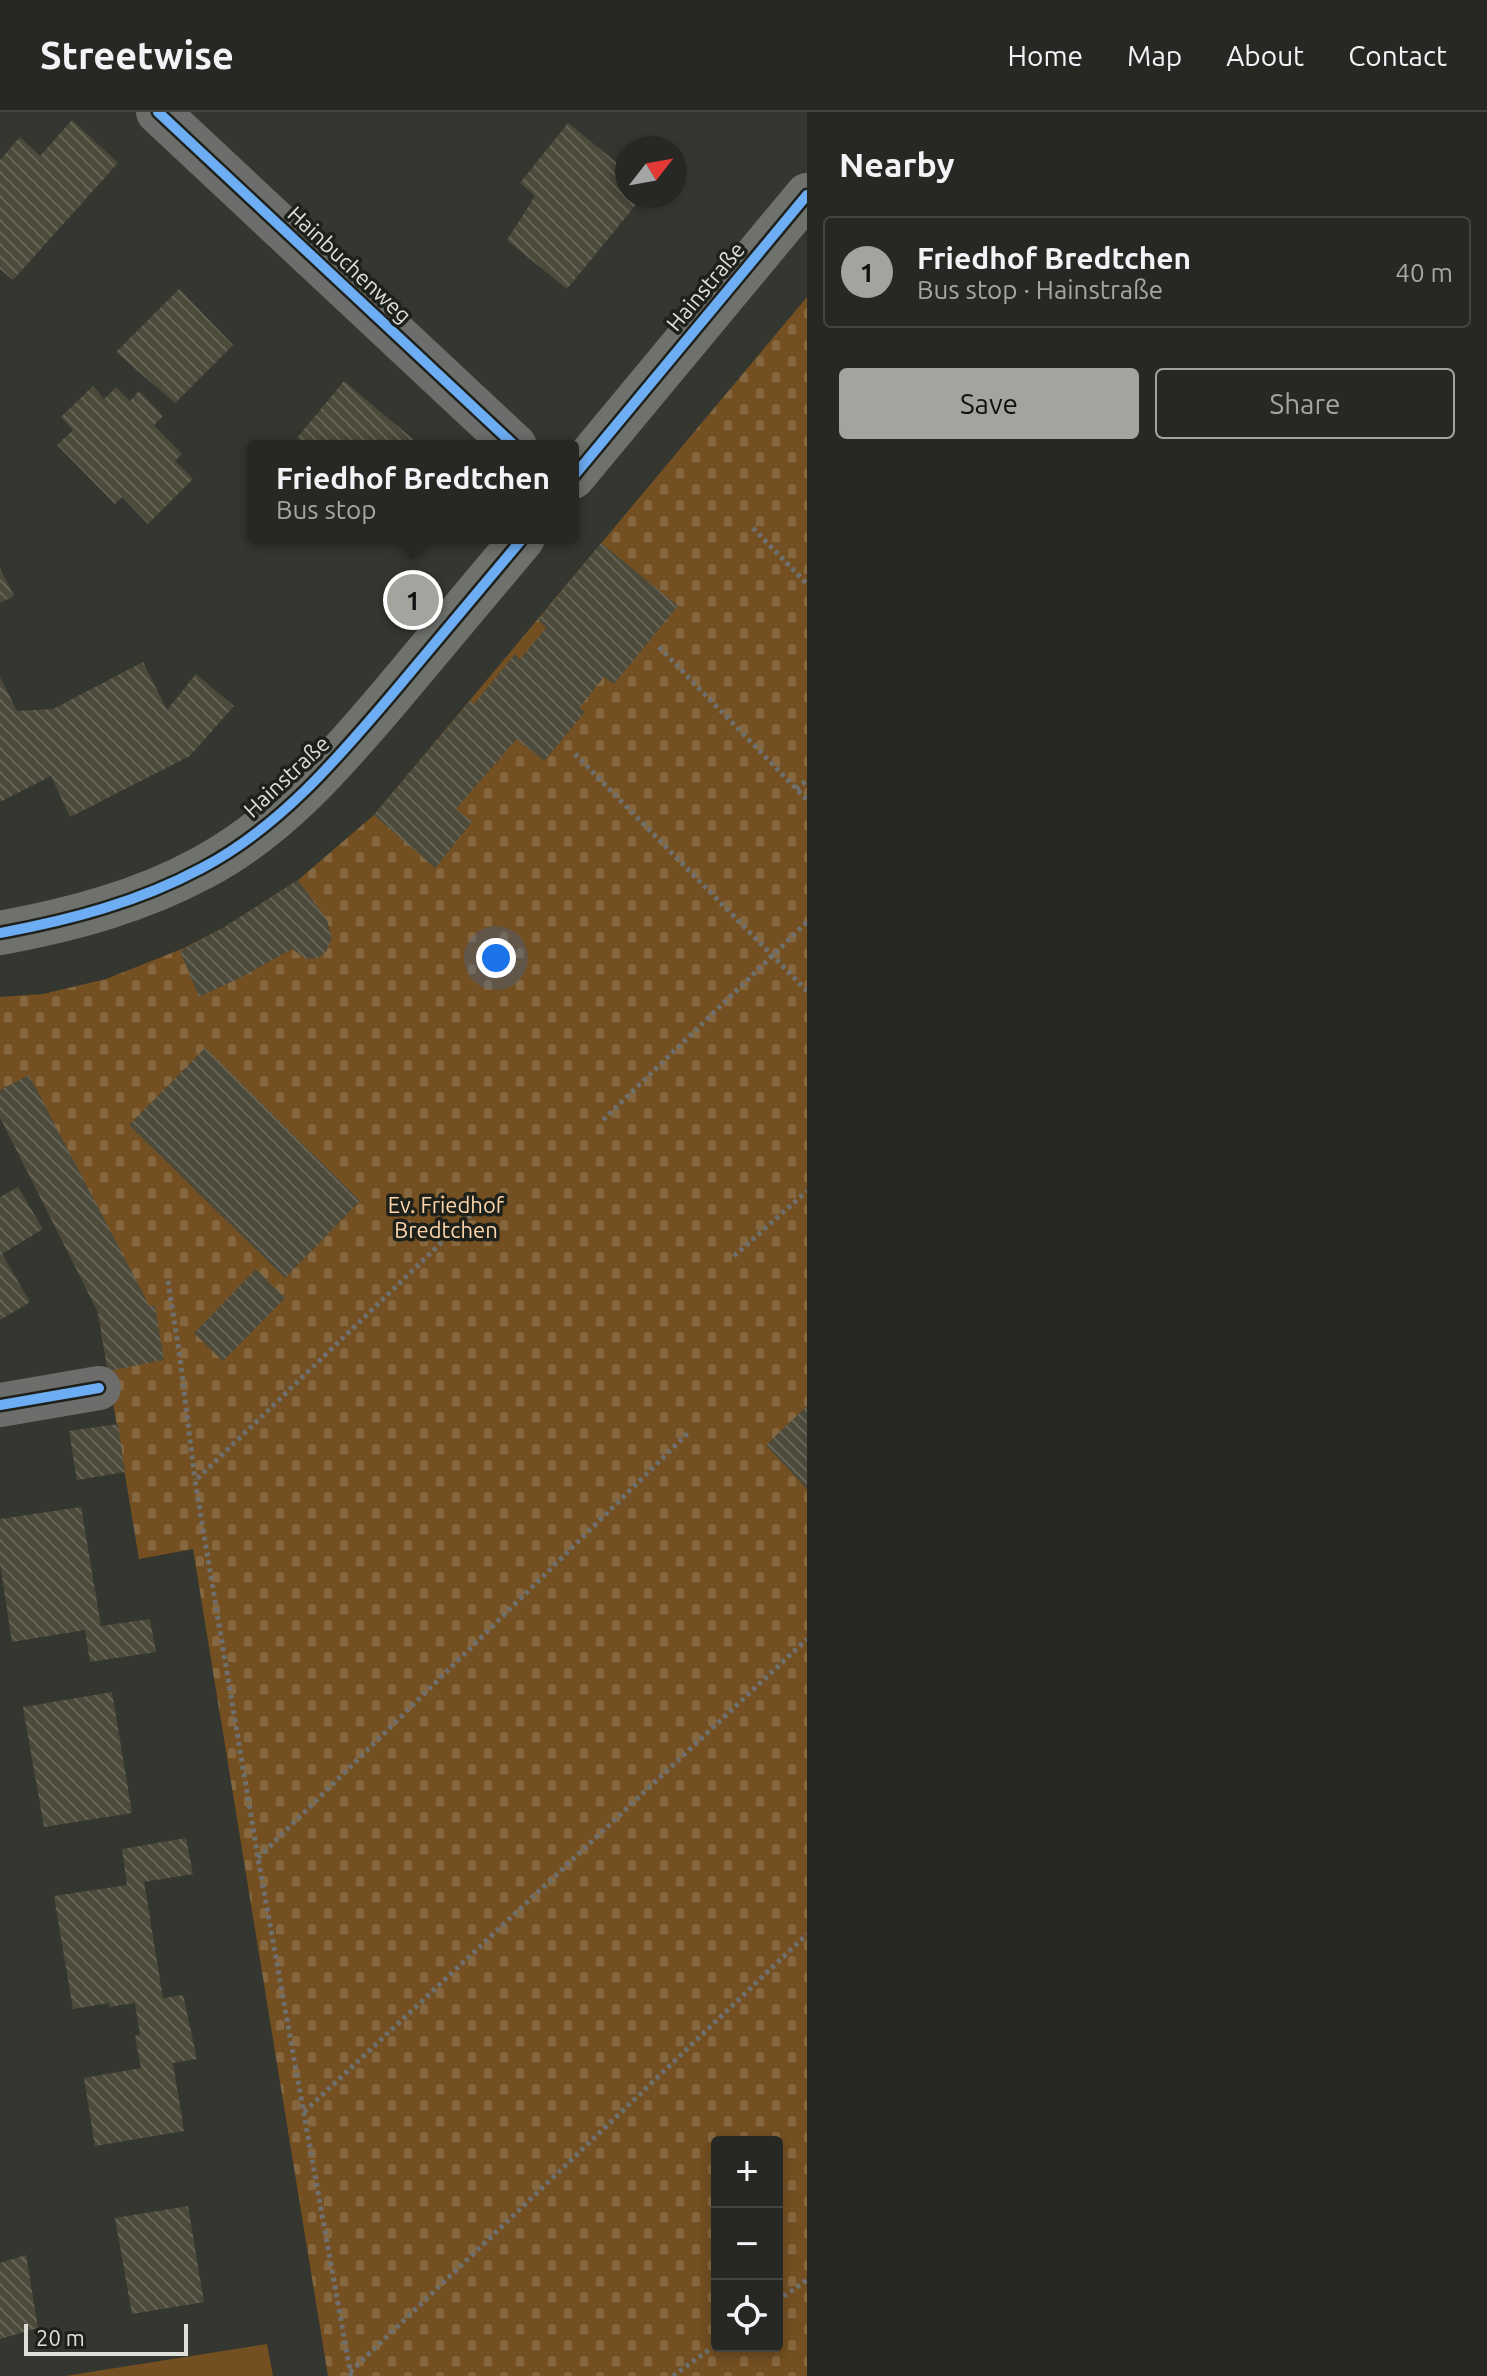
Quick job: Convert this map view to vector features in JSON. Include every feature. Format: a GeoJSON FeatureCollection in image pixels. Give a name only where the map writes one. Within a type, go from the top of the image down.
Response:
{"type":"FeatureCollection","features":[{"type":"Feature","properties":{"kind":"street","name":"Hainbuchenweg"},"geometry":{"type":"LineString","coordinates":[[158,112],[509,440]]}},
{"type":"Feature","properties":{"kind":"street","name":"Hainstraße"},"geometry":{"type":"LineString","coordinates":[[579,470],[807,195]]}},
{"type":"Feature","properties":{"kind":"street","name":"Hainstraße"},"geometry":{"type":"LineString","coordinates":[[0,933],[104,909],[159,888],[204,868],[251,837],[334,763],[518,544]]}},
{"type":"Feature","properties":{"kind":"street"},"geometry":{"type":"LineString","coordinates":[[0,1405],[99,1388]]}},
{"type":"Feature","properties":{"kind":"path"},"geometry":{"type":"LineString","coordinates":[[753,528],[807,584]]}},
{"type":"Feature","properties":{"kind":"path"},"geometry":{"type":"LineString","coordinates":[[659,647],[807,800]]}},
{"type":"Feature","properties":{"kind":"path"},"geometry":{"type":"LineString","coordinates":[[575,754],[807,991]]}},
{"type":"Feature","properties":{"kind":"path"},"geometry":{"type":"LineString","coordinates":[[796,789],[807,780]]}},
{"type":"Feature","properties":{"kind":"path"},"geometry":{"type":"LineString","coordinates":[[603,1120],[807,922]]}},
{"type":"Feature","properties":{"kind":"path"},"geometry":{"type":"LineString","coordinates":[[734,1256],[807,1191]]}},
{"type":"Feature","properties":{"kind":"path"},"geometry":{"type":"LineString","coordinates":[[195,1481],[474,1211]]}},
{"type":"Feature","properties":{"kind":"path"},"geometry":{"type":"LineString","coordinates":[[168,1281],[195,1481],[258,1858],[350,2374]]}},
{"type":"Feature","properties":{"kind":"path"},"geometry":{"type":"LineString","coordinates":[[258,1858],[689,1432]]}},
{"type":"Feature","properties":{"kind":"path"},"geometry":{"type":"LineString","coordinates":[[303,2113],[807,1639]]}},
{"type":"Feature","properties":{"kind":"path"},"geometry":{"type":"LineString","coordinates":[[350,2374],[807,1934]]}},
{"type":"Feature","properties":{"kind":"path"},"geometry":{"type":"LineString","coordinates":[[783,2297],[807,2280]]}},
{"type":"Feature","properties":{"kind":"path"},"geometry":{"type":"LineString","coordinates":[[673,2376],[711,2348]]}},
{"type":"Feature","properties":{"kind":"green space","name":"Ev. Friedhof Bredtchen"},"geometry":{"type":"Polygon","coordinates":[[[807,297],[807,2376],[328,2376],[193,1549],[139,1559],[98,1312],[0,1117],[0,997],[43,994],[106,979],[184,948],[223,928],[298,880],[374,815],[807,297]]]}},
{"type":"Feature","properties":{"kind":"green space"},"geometry":{"type":"Polygon","coordinates":[[[267,2344],[273,2376],[65,2376],[267,2344]]]}},
{"type":"Feature","properties":{"kind":"building"},"geometry":{"type":"Polygon","coordinates":[[[72,120],[118,163],[13,280],[0,269],[0,160],[20,137],[40,156],[72,120]]]}},
{"type":"Feature","properties":{"kind":"building"},"geometry":{"type":"Polygon","coordinates":[[[568,123],[615,161],[615,208],[633,208],[567,289],[507,240],[535,196],[520,183],[568,123]]]}},
{"type":"Feature","properties":{"kind":"building"},"geometry":{"type":"Polygon","coordinates":[[[179,289],[233,345],[175,403],[116,352],[179,289]]]}},
{"type":"Feature","properties":{"kind":"building"},"geometry":{"type":"Polygon","coordinates":[[[344,381],[414,440],[299,440],[297,438],[344,381]]]}},
{"type":"Feature","properties":{"kind":"building"},"geometry":{"type":"Polygon","coordinates":[[[93,386],[104,399],[116,387],[130,401],[139,391],[163,416],[154,425],[182,454],[175,461],[193,479],[148,524],[122,497],[115,504],[57,445],[73,430],[61,417],[93,386]]]}},
{"type":"Feature","properties":{"kind":"building"},"geometry":{"type":"Polygon","coordinates":[[[601,543],[678,606],[614,684],[604,677],[579,708],[585,712],[544,761],[517,739],[515,741],[456,809],[472,822],[435,868],[374,815],[470,701],[474,704],[515,654],[520,659],[546,628],[538,620],[601,543]]]}},
{"type":"Feature","properties":{"kind":"building"},"geometry":{"type":"Polygon","coordinates":[[[0,568],[14,596],[0,603],[0,568]]]}},
{"type":"Feature","properties":{"kind":"building"},"geometry":{"type":"Polygon","coordinates":[[[143,662],[167,710],[196,674],[234,706],[190,756],[70,817],[51,776],[0,802],[0,677],[17,711],[53,709],[143,662]]]}},
{"type":"Feature","properties":{"kind":"building"},"geometry":{"type":"Polygon","coordinates":[[[298,880],[327,920],[332,938],[326,952],[318,958],[306,959],[292,949],[199,997],[180,951],[223,928],[298,880]]]}},
{"type":"Feature","properties":{"kind":"building"},"geometry":{"type":"Polygon","coordinates":[[[205,1048],[360,1201],[285,1278],[129,1125],[205,1048]]]}},
{"type":"Feature","properties":{"kind":"building"},"geometry":{"type":"Polygon","coordinates":[[[29,1075],[149,1305],[155,1306],[164,1360],[108,1371],[98,1312],[0,1117],[0,1090],[29,1075]]]}},
{"type":"Feature","properties":{"kind":"building"},"geometry":{"type":"Polygon","coordinates":[[[18,1187],[43,1229],[2,1254],[30,1302],[0,1320],[0,1197],[18,1187]]]}},
{"type":"Feature","properties":{"kind":"building"},"geometry":{"type":"Polygon","coordinates":[[[256,1269],[285,1298],[223,1361],[194,1333],[256,1269]]]}},
{"type":"Feature","properties":{"kind":"building"},"geometry":{"type":"Polygon","coordinates":[[[807,1406],[807,1489],[766,1445],[807,1406]]]}},
{"type":"Feature","properties":{"kind":"building"},"geometry":{"type":"Polygon","coordinates":[[[118,1424],[125,1472],[77,1480],[69,1431],[118,1424]]]}},
{"type":"Feature","properties":{"kind":"building"},"geometry":{"type":"Polygon","coordinates":[[[81,1507],[101,1626],[150,1619],[156,1652],[90,1662],[85,1630],[12,1642],[0,1563],[0,1519],[81,1507]]]}},
{"type":"Feature","properties":{"kind":"building"},"geometry":{"type":"Polygon","coordinates":[[[112,1692],[132,1813],[44,1827],[23,1707],[112,1692]]]}},
{"type":"Feature","properties":{"kind":"building"},"geometry":{"type":"Polygon","coordinates":[[[186,1838],[193,1874],[144,1882],[163,1998],[183,1995],[197,2059],[173,2063],[184,2131],[95,2146],[84,2078],[141,2068],[135,2036],[140,2035],[135,2003],[109,2007],[109,2003],[73,2009],[54,1896],[127,1885],[122,1849],[186,1838]]]}},
{"type":"Feature","properties":{"kind":"building"},"geometry":{"type":"Polygon","coordinates":[[[188,2206],[204,2302],[132,2314],[115,2218],[188,2206]]]}},
{"type":"Feature","properties":{"kind":"building"},"geometry":{"type":"Polygon","coordinates":[[[26,2255],[38,2328],[0,2339],[0,2263],[26,2255]]]}},
{"type":"Feature","properties":{"kind":"cycle path"},"geometry":{"type":"LineString","coordinates":[[158,112],[509,440]]}},
{"type":"Feature","properties":{"kind":"cycle path"},"geometry":{"type":"LineString","coordinates":[[579,470],[807,195]]}},
{"type":"Feature","properties":{"kind":"cycle path"},"geometry":{"type":"LineString","coordinates":[[0,933],[78,916],[154,891],[202,868],[257,832],[282,812],[351,742],[518,544]]}},
{"type":"Feature","properties":{"kind":"cycle path"},"geometry":{"type":"LineString","coordinates":[[0,1405],[99,1388]]}},
{"type":"Feature","properties":{"kind":"place","name":"Friedhof Bredtchen"},"geometry":{"type":"Point","coordinates":[413,600]}}]}
